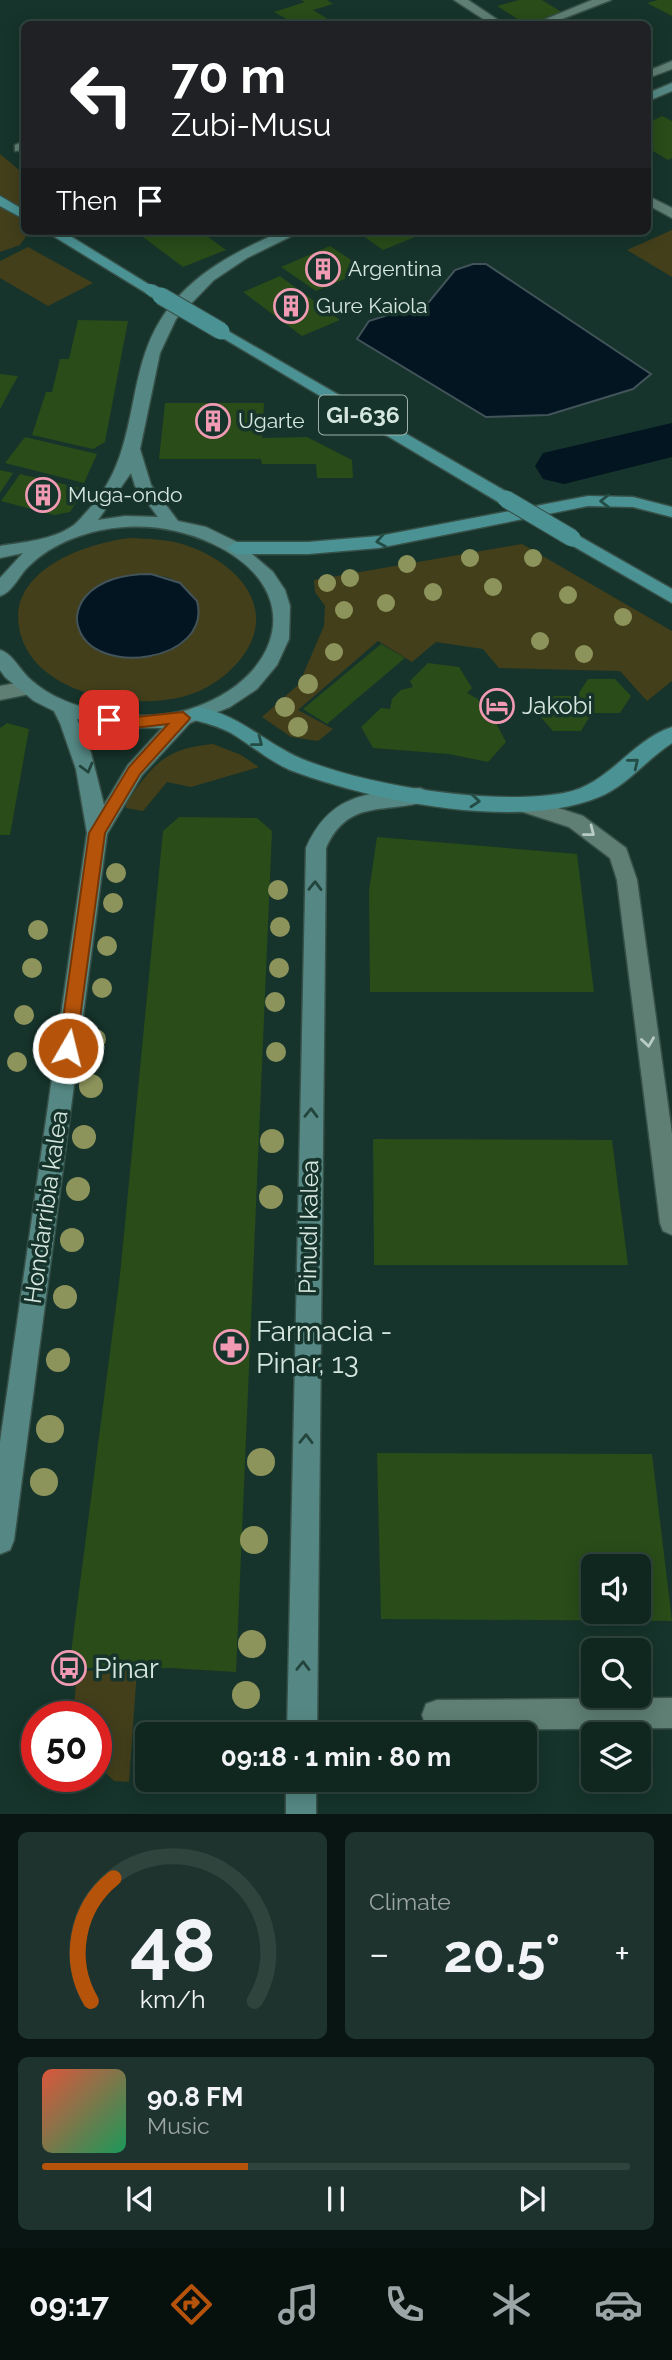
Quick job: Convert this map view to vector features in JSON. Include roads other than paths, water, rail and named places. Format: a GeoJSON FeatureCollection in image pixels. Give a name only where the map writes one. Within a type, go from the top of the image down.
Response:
{"type":"FeatureCollection","features":[{"type":"Feature","properties":{"kind":"main road"},"geometry":{"type":"LineString","coordinates":[[651,96],[672,87]]}},
{"type":"Feature","properties":{"kind":"main road"},"geometry":{"type":"LineString","coordinates":[[0,200],[21,213]]}},
{"type":"Feature","properties":{"kind":"main road","name":"GI-636"},"geometry":{"type":"LineString","coordinates":[[59,235],[672,597]]}},
{"type":"Feature","properties":{"kind":"main road"},"geometry":{"type":"LineString","coordinates":[[77,532],[114,489],[125,468],[150,362],[170,317],[190,295],[218,272],[253,249],[286,235]]}},
{"type":"Feature","properties":{"kind":"main road"},"geometry":{"type":"LineString","coordinates":[[132,446],[135,466],[143,486],[170,523]]}},
{"type":"Feature","properties":{"kind":"main road"},"geometry":{"type":"LineString","coordinates":[[236,548],[308,548],[379,542],[588,501],[633,502],[672,512]]}},
{"type":"Feature","properties":{"kind":"main road"},"geometry":{"type":"LineString","coordinates":[[0,552],[57,540],[112,523],[170,523],[195,529],[236,548],[272,580],[281,599],[284,618],[279,646],[250,685],[221,706],[190,716]]}},
{"type":"Feature","properties":{"kind":"main road"},"geometry":{"type":"LineString","coordinates":[[0,590],[19,565],[57,540]]}},
{"type":"Feature","properties":{"kind":"main road"},"geometry":{"type":"LineString","coordinates":[[0,656],[17,679],[62,708],[109,720],[148,722],[190,716],[213,716],[233,725],[272,752],[323,774],[421,796],[527,806],[569,800],[593,791],[672,734]]}},
{"type":"Feature","properties":{"kind":"main road","name":"Hondarribia kalea"},"geometry":{"type":"LineString","coordinates":[[0,1540],[97,833],[87,765],[62,708]]}},
{"type":"Feature","properties":{"kind":"main road","name":"Hondarribia kalea"},"geometry":{"type":"LineString","coordinates":[[97,833],[135,771],[190,716]]}},
{"type":"Feature","properties":{"kind":"main road","name":"Pinudi kalea"},"geometry":{"type":"LineString","coordinates":[[302,1722],[316,848],[327,824],[349,808],[375,800],[421,796]]}},
{"type":"Feature","properties":{"kind":"main road"},"geometry":{"type":"LineString","coordinates":[[301,1792],[301,1814]]}},
{"type":"Feature","properties":{"kind":"street"},"geometry":{"type":"LineString","coordinates":[[460,0],[493,21]]}},
{"type":"Feature","properties":{"kind":"street"},"geometry":{"type":"LineString","coordinates":[[547,21],[605,0]]}},
{"type":"Feature","properties":{"kind":"street"},"geometry":{"type":"LineString","coordinates":[[651,74],[672,65]]}},
{"type":"Feature","properties":{"kind":"street"},"geometry":{"type":"LineString","coordinates":[[651,202],[672,214]]}},
{"type":"Feature","properties":{"kind":"street"},"geometry":{"type":"LineString","coordinates":[[0,693],[28,688]]}},
{"type":"Feature","properties":{"kind":"street"},"geometry":{"type":"LineString","coordinates":[[527,806],[576,821],[619,854],[627,880],[671,1212]]}},
{"type":"Feature","properties":{"kind":"street"},"geometry":{"type":"LineString","coordinates":[[437,1714],[672,1713]]}},
{"type":"Feature","properties":{"kind":"water"},"geometry":{"type":"Polygon","coordinates":[[[473,264],[486,264],[651,374],[633,389],[548,415],[486,417],[357,339],[369,321],[429,302],[455,270],[473,264]]]}},
{"type":"Feature","properties":{"kind":"water"},"geometry":{"type":"Polygon","coordinates":[[[151,574],[180,583],[197,601],[197,622],[187,638],[170,650],[149,656],[126,657],[105,653],[88,643],[78,626],[77,618],[86,596],[107,581],[151,574]]]}},
{"type":"Feature","properties":{"kind":"waterway"},"geometry":{"type":"LineString","coordinates":[[564,466],[672,440]]}},
{"type":"Feature","properties":{"kind":"place","name":"Argentina"},"geometry":{"type":"Point","coordinates":[323,269]}},
{"type":"Feature","properties":{"kind":"place","name":"Gure Kaiola"},"geometry":{"type":"Point","coordinates":[291,306]}},
{"type":"Feature","properties":{"kind":"place","name":"Ugarte"},"geometry":{"type":"Point","coordinates":[213,421]}},
{"type":"Feature","properties":{"kind":"place","name":"Muga-ondo"},"geometry":{"type":"Point","coordinates":[43,495]}},
{"type":"Feature","properties":{"kind":"place","name":"Jakobi"},"geometry":{"type":"Point","coordinates":[497,706]}},
{"type":"Feature","properties":{"kind":"place","name":"Farmacia - Pinar, 13"},"geometry":{"type":"Point","coordinates":[231,1347]}},
{"type":"Feature","properties":{"kind":"place","name":"Pinar"},"geometry":{"type":"Point","coordinates":[69,1668]}}]}
